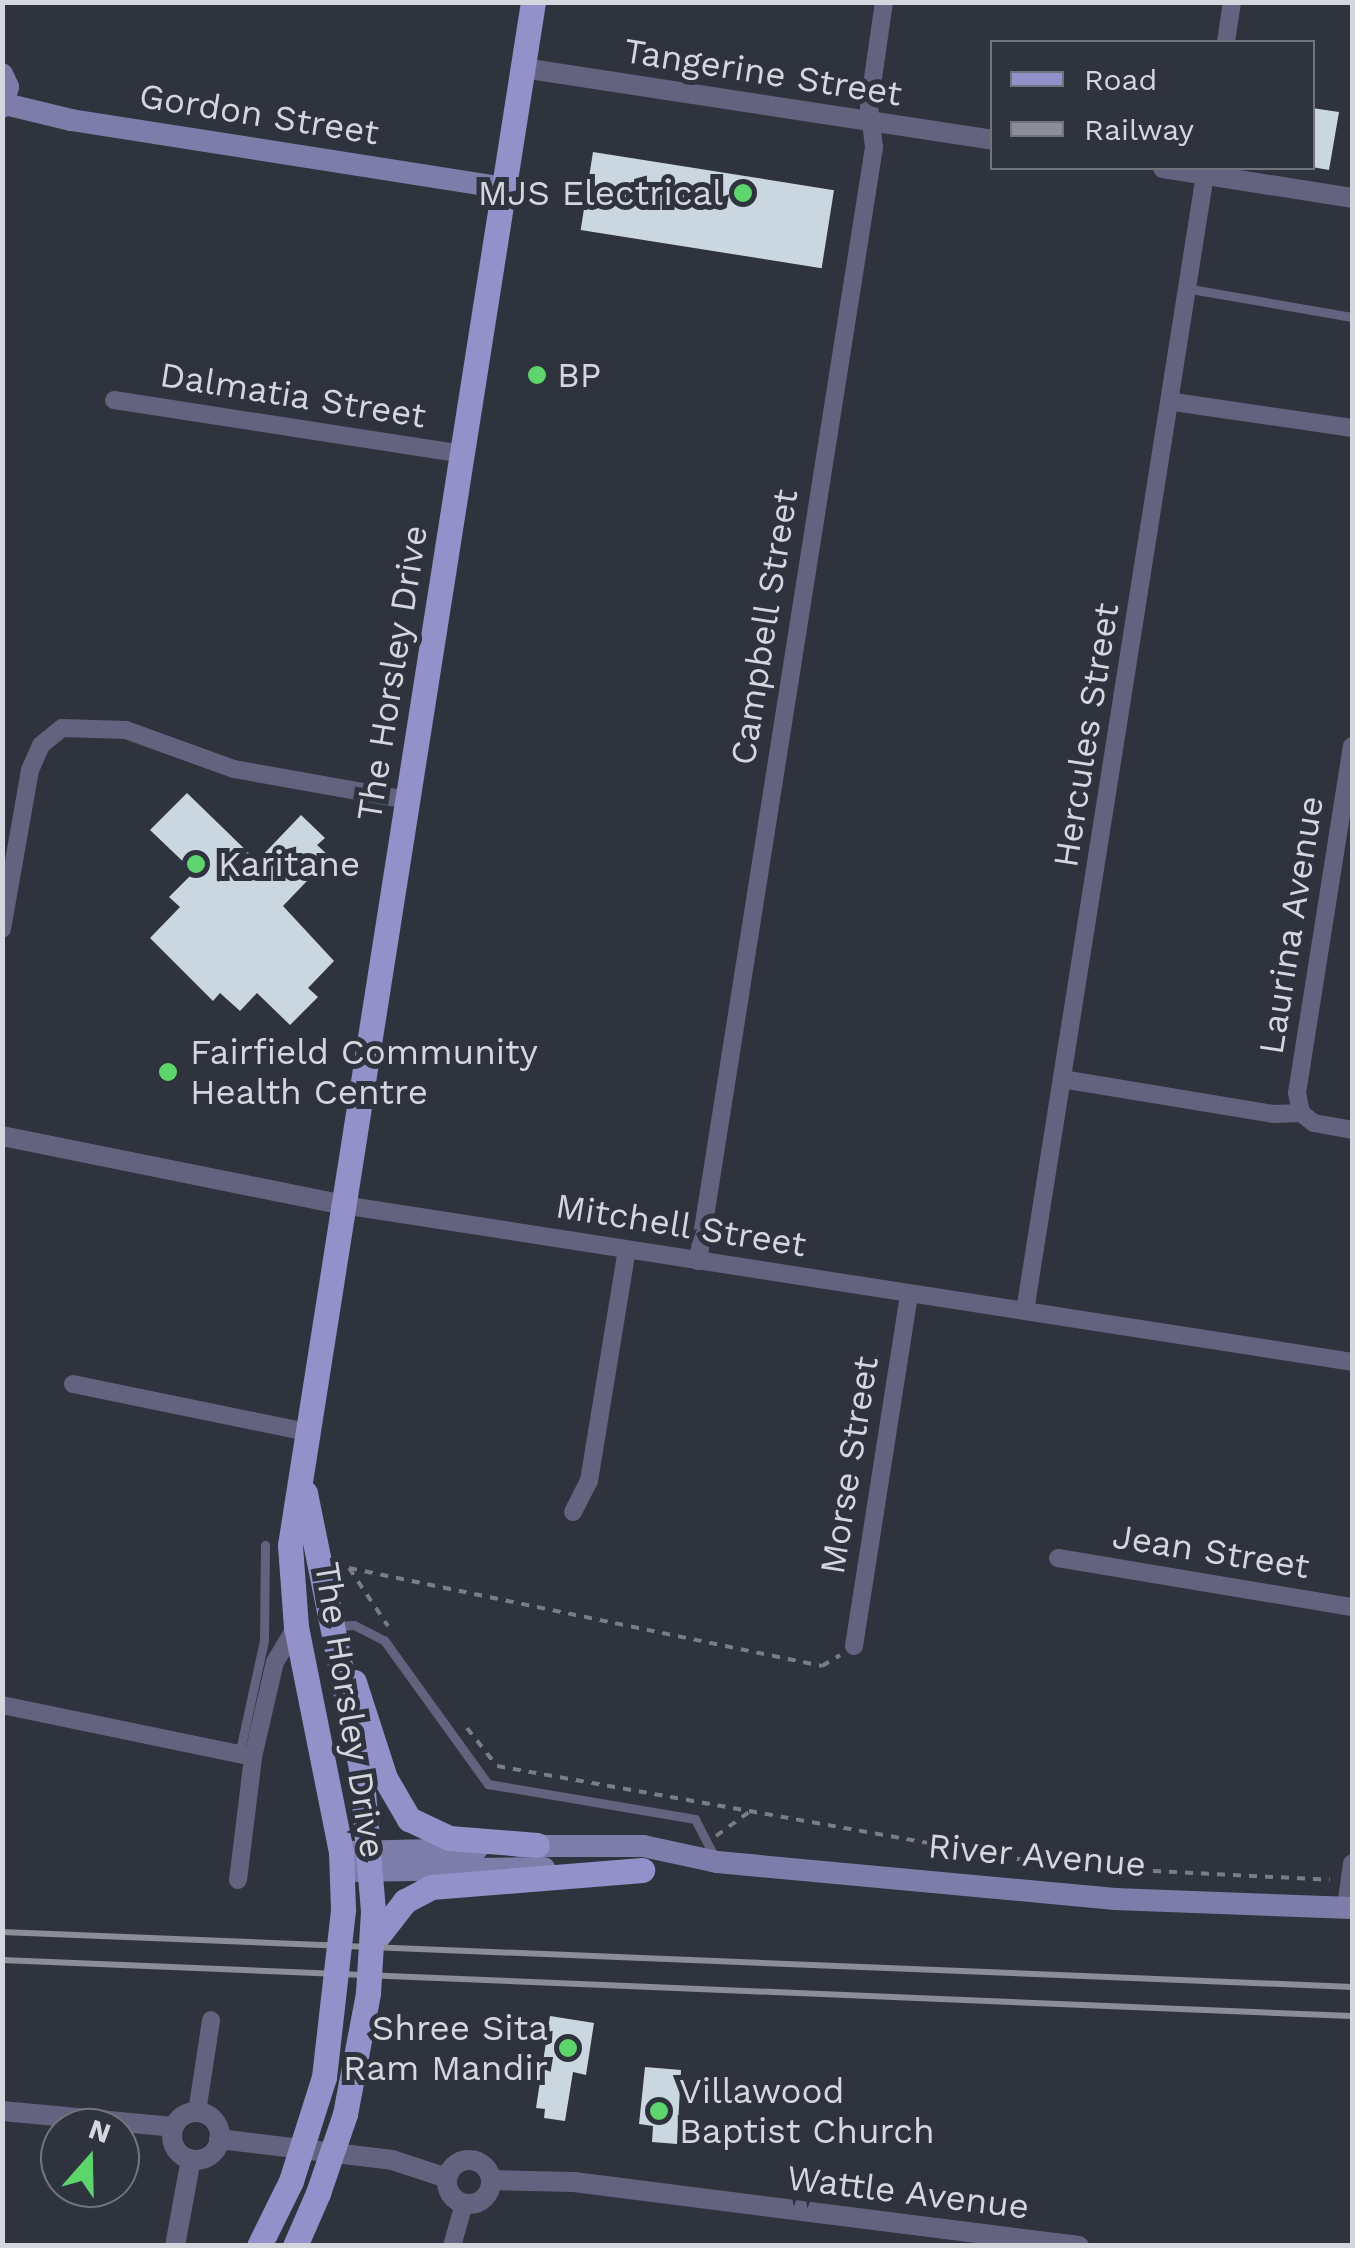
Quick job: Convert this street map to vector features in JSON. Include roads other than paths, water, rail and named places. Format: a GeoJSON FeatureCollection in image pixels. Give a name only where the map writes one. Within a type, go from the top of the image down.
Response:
{"type":"FeatureCollection","features":[{"type":"Feature","properties":{"kind":"main road","name":"The Horsley Drive"},"geometry":{"type":"LineString","coordinates":[[259,2246],[290,2181],[324,2077],[343,1910],[341,1862],[296,1627],[290,1545],[533,2]]}},
{"type":"Feature","properties":{"kind":"main road"},"geometry":{"type":"LineString","coordinates":[[2,74],[4,106]]}},
{"type":"Feature","properties":{"kind":"main road","name":"Gordon Street"},"geometry":{"type":"LineString","coordinates":[[4,106],[504,188]]}},
{"type":"Feature","properties":{"kind":"main road","name":"The Horsley Drive"},"geometry":{"type":"LineString","coordinates":[[295,2246],[318,2193],[354,2077],[373,1942],[384,1912],[302,1473]]}},
{"type":"Feature","properties":{"kind":"main road"},"geometry":{"type":"LineString","coordinates":[[332,1640],[357,1687],[384,1778],[409,1818],[449,1838],[537,1846]]}},
{"type":"Feature","properties":{"kind":"main road","name":"River Avenue"},"geometry":{"type":"LineString","coordinates":[[341,1862],[537,1846],[643,1846],[717,1862],[1115,1899],[1349,1908]]}},
{"type":"Feature","properties":{"kind":"main road","name":"River Avenue"},"geometry":{"type":"LineString","coordinates":[[373,1861],[642,1870],[717,1862]]}},
{"type":"Feature","properties":{"kind":"main road"},"geometry":{"type":"LineString","coordinates":[[384,1912],[432,1887],[642,1870]]}},
{"type":"Feature","properties":{"kind":"street","name":"Campbell Street"},"geometry":{"type":"LineString","coordinates":[[698,1261],[874,147],[870,121],[884,2]]}},
{"type":"Feature","properties":{"kind":"street"},"geometry":{"type":"LineString","coordinates":[[1226,40],[1232,2]]}},
{"type":"Feature","properties":{"kind":"street","name":"Tangerine Street"},"geometry":{"type":"LineString","coordinates":[[523,68],[990,140]]}},
{"type":"Feature","properties":{"kind":"street"},"geometry":{"type":"LineString","coordinates":[[1206,171],[1352,198]]}},
{"type":"Feature","properties":{"kind":"street","name":"Hercules Street"},"geometry":{"type":"LineString","coordinates":[[1025,1312],[1174,402],[1206,171]]}},
{"type":"Feature","properties":{"kind":"street","name":"Dalmatia Street"},"geometry":{"type":"LineString","coordinates":[[114,400],[461,454]]}},
{"type":"Feature","properties":{"kind":"street"},"geometry":{"type":"LineString","coordinates":[[1174,402],[1352,428]]}},
{"type":"Feature","properties":{"kind":"street"},"geometry":{"type":"LineString","coordinates":[[2,929],[30,770],[40,745],[62,728],[126,730],[234,769],[408,800]]}},
{"type":"Feature","properties":{"kind":"street","name":"Laurina Avenue"},"geometry":{"type":"LineString","coordinates":[[1301,1113],[1296,1093],[1352,746]]}},
{"type":"Feature","properties":{"kind":"street"},"geometry":{"type":"LineString","coordinates":[[1062,1079],[1273,1114],[1301,1113],[1314,1122],[1352,1130]]}},
{"type":"Feature","properties":{"kind":"street","name":"Mitchell Street"},"geometry":{"type":"LineString","coordinates":[[2,1136],[343,1205],[1025,1312],[1352,1358]]}},
{"type":"Feature","properties":{"kind":"street"},"geometry":{"type":"LineString","coordinates":[[573,1512],[589,1481],[626,1250]]}},
{"type":"Feature","properties":{"kind":"street","name":"Morse Street"},"geometry":{"type":"LineString","coordinates":[[854,1646],[908,1294]]}},
{"type":"Feature","properties":{"kind":"street"},"geometry":{"type":"LineString","coordinates":[[73,1384],[307,1432]]}},
{"type":"Feature","properties":{"kind":"street","name":"Jean Street"},"geometry":{"type":"LineString","coordinates":[[1058,1558],[1352,1607]]}},
{"type":"Feature","properties":{"kind":"street"},"geometry":{"type":"LineString","coordinates":[[238,1880],[246,1756],[275,1662],[296,1627]]}},
{"type":"Feature","properties":{"kind":"street"},"geometry":{"type":"LineString","coordinates":[[2,1705],[246,1756]]}},
{"type":"Feature","properties":{"kind":"street"},"geometry":{"type":"LineString","coordinates":[[1349,1908],[1351,1872]]}},
{"type":"Feature","properties":{"kind":"street"},"geometry":{"type":"LineString","coordinates":[[2,2111],[173,2127],[197,2112],[211,2020]]}},
{"type":"Feature","properties":{"kind":"street"},"geometry":{"type":"LineString","coordinates":[[173,2127],[177,2150],[191,2159],[213,2153],[220,2139],[216,2124],[197,2112]]}},
{"type":"Feature","properties":{"kind":"street"},"geometry":{"type":"LineString","coordinates":[[220,2139],[392,2160],[447,2178]]}},
{"type":"Feature","properties":{"kind":"street"},"geometry":{"type":"LineString","coordinates":[[175,2246],[191,2159]]}},
{"type":"Feature","properties":{"kind":"street"},"geometry":{"type":"LineString","coordinates":[[474,2160],[491,2180],[484,2199],[464,2204],[448,2191],[447,2178],[454,2166],[474,2160]]}},
{"type":"Feature","properties":{"kind":"street","name":"Wattle Avenue"},"geometry":{"type":"LineString","coordinates":[[491,2180],[574,2182],[1078,2246]]}},
{"type":"Feature","properties":{"kind":"street"},"geometry":{"type":"LineString","coordinates":[[452,2246],[464,2204]]}},
{"type":"Feature","properties":{"kind":"lane"},"geometry":{"type":"LineString","coordinates":[[1191,289],[1352,317]]}},
{"type":"Feature","properties":{"kind":"lane"},"geometry":{"type":"LineString","coordinates":[[246,1756],[264,1640],[266,1546]]}},
{"type":"Feature","properties":{"kind":"lane"},"geometry":{"type":"LineString","coordinates":[[332,1640],[354,1624],[384,1640],[488,1784],[695,1819],[717,1862]]}},
{"type":"Feature","properties":{"kind":"railway"},"geometry":{"type":"LineString","coordinates":[[2,1932],[1352,1987]]}},
{"type":"Feature","properties":{"kind":"railway"},"geometry":{"type":"LineString","coordinates":[[2,1960],[1352,2016]]}},
{"type":"Feature","properties":{"kind":"place","name":"MJS Electrical"},"geometry":{"type":"Point","coordinates":[743,193]}},
{"type":"Feature","properties":{"kind":"place","name":"BP"},"geometry":{"type":"Point","coordinates":[537,375]}},
{"type":"Feature","properties":{"kind":"place","name":"Karitane"},"geometry":{"type":"Point","coordinates":[196,864]}},
{"type":"Feature","properties":{"kind":"place","name":"Fairfield Community Health Centre"},"geometry":{"type":"Point","coordinates":[168,1072]}},
{"type":"Feature","properties":{"kind":"place","name":"Shree Sita Ram Mandir"},"geometry":{"type":"Point","coordinates":[568,2048]}},
{"type":"Feature","properties":{"kind":"place","name":"Villawood Baptist Church"},"geometry":{"type":"Point","coordinates":[659,2111]}}]}
